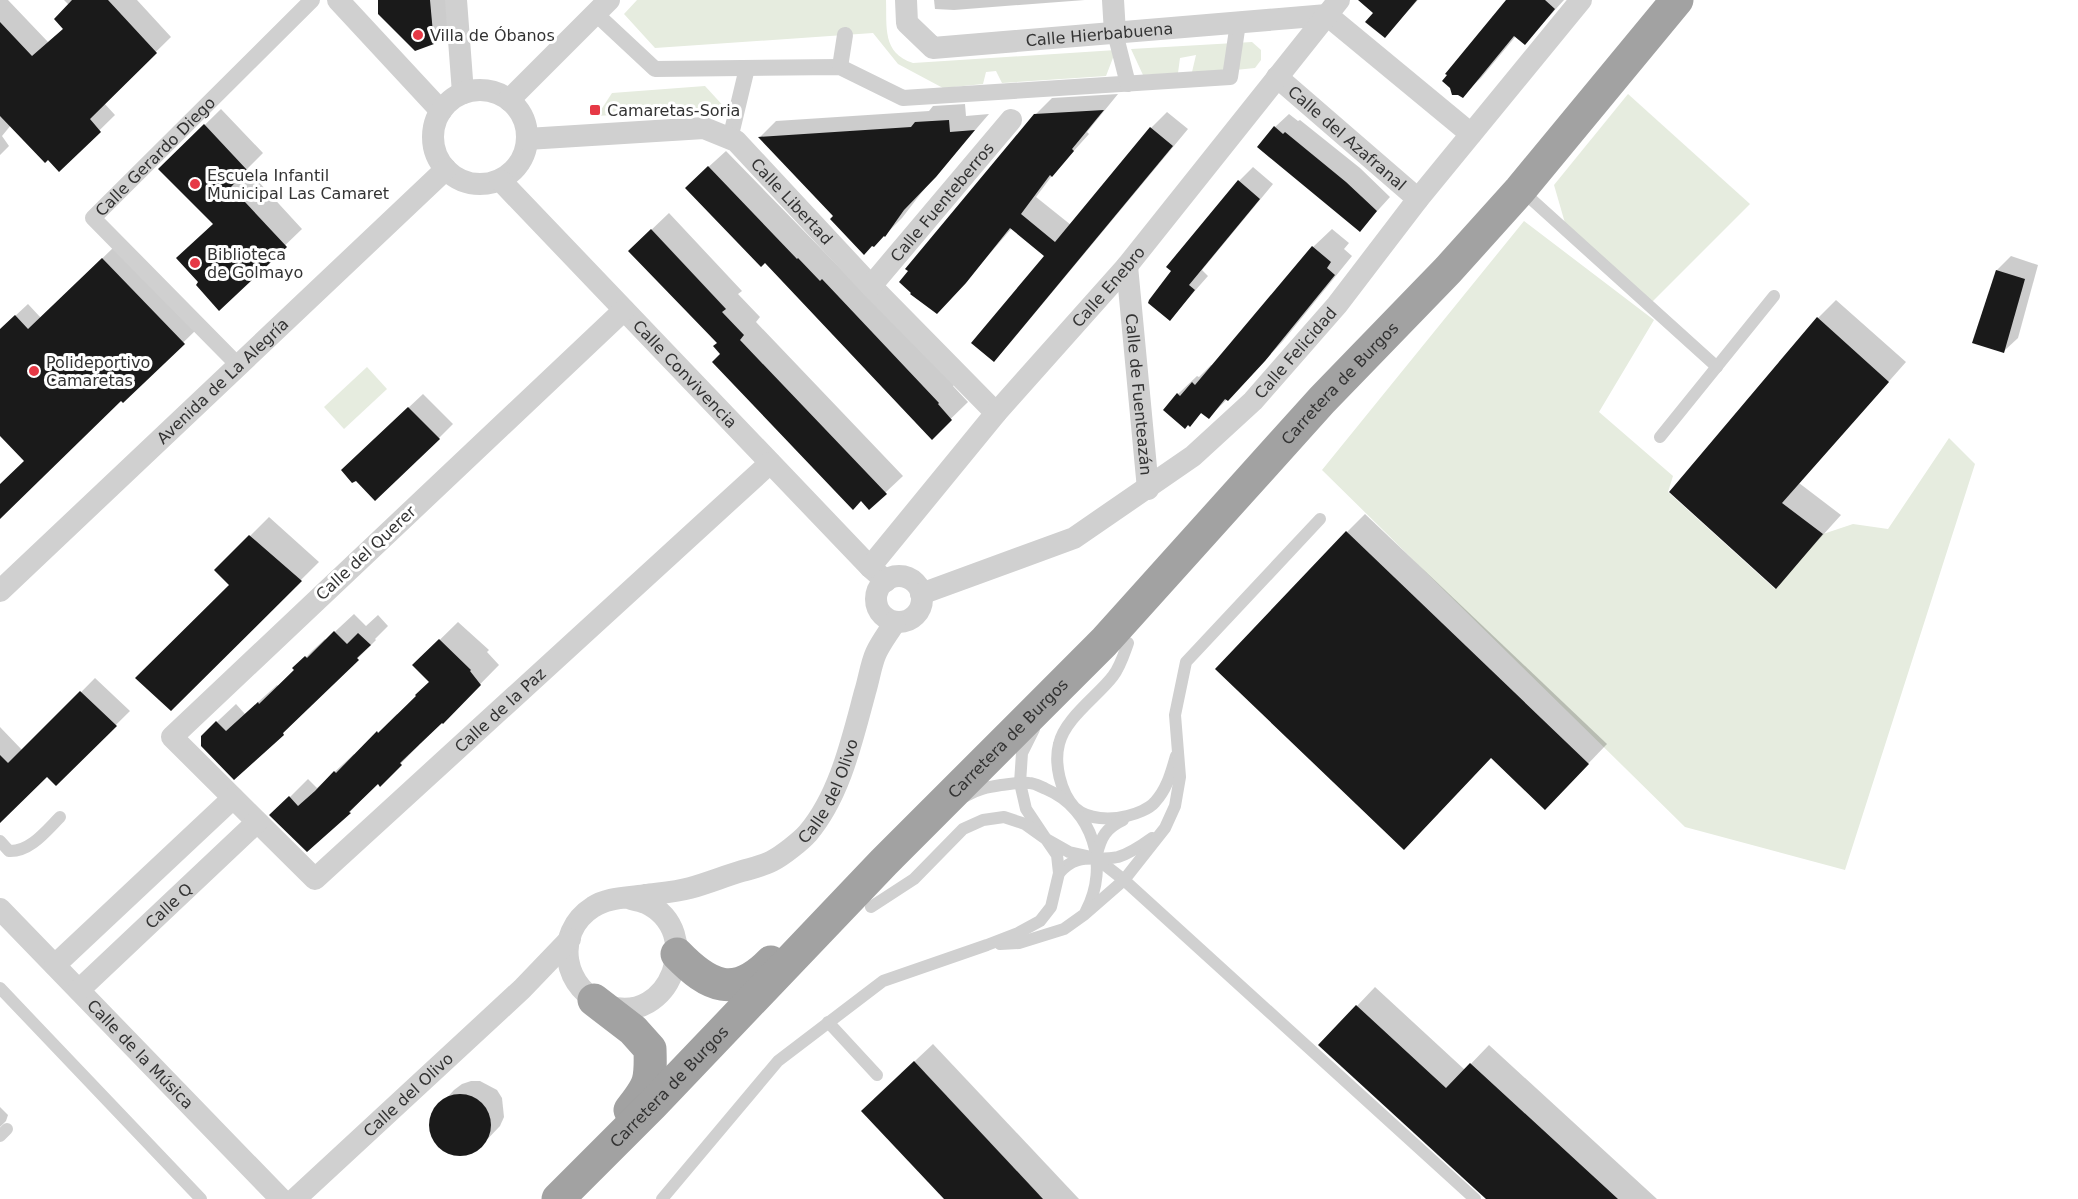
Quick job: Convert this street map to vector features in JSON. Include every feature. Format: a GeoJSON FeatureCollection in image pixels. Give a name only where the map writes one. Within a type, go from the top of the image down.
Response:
{"type":"FeatureCollection","features":[{"type":"Feature","properties":{"kind":"highway","name":"Carretera de Burgos"},"geometry":{"type":"LineString","coordinates":[[567,1197],[884,862],[1212,554],[1448,270],[1520,189],[1677,0]]}},
{"type":"Feature","properties":{"kind":"highway","name":"Carretera de Burgos"},"geometry":{"type":"LineString","coordinates":[[567,1197],[635,1145],[871,907],[1012,774],[1187,550],[1322,400],[1448,270]]}},
{"type":"Feature","properties":{"kind":"highway"},"geometry":{"type":"LineString","coordinates":[[674,941],[687,965],[711,982],[734,986],[760,974],[991,737],[1116,643]]}},
{"type":"Feature","properties":{"kind":"highway"},"geometry":{"type":"LineString","coordinates":[[567,1197],[642,1094],[651,1077],[650,1049],[633,1030],[584,991]]}},
{"type":"Feature","properties":{"kind":"street","name":"Calle Gerardo Diego"},"geometry":{"type":"LineString","coordinates":[[238,366],[93,218],[312,0]]}},
{"type":"Feature","properties":{"kind":"street"},"geometry":{"type":"LineString","coordinates":[[338,0],[441,111]]}},
{"type":"Feature","properties":{"kind":"street"},"geometry":{"type":"LineString","coordinates":[[456,0],[463,93]]}},
{"type":"Feature","properties":{"kind":"street","name":"Calle Hierbabuena"},"geometry":{"type":"LineString","coordinates":[[906,0],[907,23],[933,48],[1238,23],[1331,5]]}},
{"type":"Feature","properties":{"kind":"street"},"geometry":{"type":"LineString","coordinates":[[1113,0],[1115,33],[1128,84]]}},
{"type":"Feature","properties":{"kind":"street","name":"Calle Felicidad"},"geometry":{"type":"LineString","coordinates":[[921,594],[1074,538],[1193,456],[1253,401],[1337,305],[1418,199],[1581,0]]}},
{"type":"Feature","properties":{"kind":"street"},"geometry":{"type":"LineString","coordinates":[[509,100],[602,4],[655,69],[840,67],[903,98],[1230,77],[1238,23]]}},
{"type":"Feature","properties":{"kind":"street"},"geometry":{"type":"LineString","coordinates":[[1331,5],[1471,134]]}},
{"type":"Feature","properties":{"kind":"street","name":"Calle Enebro"},"geometry":{"type":"LineString","coordinates":[[878,574],[996,413],[1127,266],[1331,5]]}},
{"type":"Feature","properties":{"kind":"street"},"geometry":{"type":"LineString","coordinates":[[840,67],[845,34]]}},
{"type":"Feature","properties":{"kind":"street"},"geometry":{"type":"LineString","coordinates":[[730,139],[747,68]]}},
{"type":"Feature","properties":{"kind":"street","name":"Calle del Azafranal"},"geometry":{"type":"LineString","coordinates":[[1277,77],[1418,199]]}},
{"type":"Feature","properties":{"kind":"street"},"geometry":{"type":"LineString","coordinates":[[478,90],[495,92],[509,100],[519,111],[526,124],[528,140],[520,164],[500,180],[486,184],[471,184],[457,179],[446,170],[437,157],[433,141],[434,126],[441,111],[450,101],[463,93],[478,90]]}},
{"type":"Feature","properties":{"kind":"street","name":"Calle Fuenteberros"},"geometry":{"type":"LineString","coordinates":[[871,286],[1011,120]]}},
{"type":"Feature","properties":{"kind":"street","name":"Calle Libertad"},"geometry":{"type":"LineString","coordinates":[[528,140],[704,128],[736,141],[871,286],[996,413]]}},
{"type":"Feature","properties":{"kind":"street","name":"Avenida de La Alegría"},"geometry":{"type":"LineString","coordinates":[[0,591],[446,170]]}},
{"type":"Feature","properties":{"kind":"street","name":"Calle Convivencia"},"geometry":{"type":"LineString","coordinates":[[500,180],[878,574]]}},
{"type":"Feature","properties":{"kind":"street","name":"Calle de Fuenteazán"},"geometry":{"type":"LineString","coordinates":[[1127,266],[1148,489]]}},
{"type":"Feature","properties":{"kind":"street","name":"Calle del Querer"},"geometry":{"type":"LineString","coordinates":[[233,798],[172,737],[624,310]]}},
{"type":"Feature","properties":{"kind":"street","name":"Calle de la Paz"},"geometry":{"type":"LineString","coordinates":[[233,798],[315,879],[770,463]]}},
{"type":"Feature","properties":{"kind":"street"},"geometry":{"type":"LineString","coordinates":[[878,574],[907,578],[913,582],[921,594],[920,609],[910,620],[896,622],[887,619],[880,613],[877,604],[876,596],[880,587],[878,574]]}},
{"type":"Feature","properties":{"kind":"street","name":"Calle del Olivo"},"geometry":{"type":"LineString","coordinates":[[629,898],[688,888],[773,861],[806,836],[826,810],[849,747],[876,653],[896,622]]}},
{"type":"Feature","properties":{"kind":"street","name":"Calle Q"},"geometry":{"type":"LineString","coordinates":[[55,965],[233,798]]}},
{"type":"Feature","properties":{"kind":"street","name":"Calle Q"},"geometry":{"type":"LineString","coordinates":[[79,990],[257,822]]}},
{"type":"Feature","properties":{"kind":"street"},"geometry":{"type":"LineString","coordinates":[[674,941],[661,914],[646,903],[629,898],[611,899],[594,906],[580,917],[571,932],[567,950],[569,968],[584,991],[610,1007],[628,1008],[645,1004],[660,994],[671,980],[677,963],[673,907],[688,888]]}},
{"type":"Feature","properties":{"kind":"street","name":"Calle de la Música"},"geometry":{"type":"LineString","coordinates":[[0,909],[281,1199]]}},
{"type":"Feature","properties":{"kind":"street","name":"Calle del Olivo"},"geometry":{"type":"LineString","coordinates":[[295,1199],[522,989],[570,939]]}},
{"type":"Feature","properties":{"kind":"street","name":"Calle del Olivo"},"geometry":{"type":"LineString","coordinates":[[522,989],[546,981],[584,991]]}},
{"type":"Feature","properties":{"kind":"lane"},"geometry":{"type":"LineString","coordinates":[[1520,189],[1717,367]]}},
{"type":"Feature","properties":{"kind":"lane"},"geometry":{"type":"LineString","coordinates":[[1660,437],[1774,296]]}},
{"type":"Feature","properties":{"kind":"lane"},"geometry":{"type":"LineString","coordinates":[[987,945],[1019,943],[1064,929],[1124,880],[1165,828],[1174,806],[1180,777],[1175,715],[1186,662],[1320,519]]}},
{"type":"Feature","properties":{"kind":"lane"},"geometry":{"type":"LineString","coordinates":[[884,862],[923,838],[961,800],[976,790],[1012,774],[1034,729],[1117,642],[1187,550]]}},
{"type":"Feature","properties":{"kind":"lane"},"geometry":{"type":"LineString","coordinates":[[1084,914],[1092,900],[1097,878],[1091,831],[1062,786],[1056,763],[1060,741],[1072,720],[1115,675],[1116,643]]}},
{"type":"Feature","properties":{"kind":"lane"},"geometry":{"type":"LineString","coordinates":[[1096,858],[1101,837],[1111,825],[1154,804],[1166,787],[1179,750]]}},
{"type":"Feature","properties":{"kind":"lane"},"geometry":{"type":"LineString","coordinates":[[1012,774],[1056,793],[1075,808],[1093,817],[1113,819],[1135,814]]}},
{"type":"Feature","properties":{"kind":"lane"},"geometry":{"type":"LineString","coordinates":[[662,1199],[778,1061],[828,1022],[883,981],[1018,933],[1040,921],[1051,908],[1059,873],[1057,855],[1026,809],[1012,774]]}},
{"type":"Feature","properties":{"kind":"lane"},"geometry":{"type":"LineString","coordinates":[[0,842],[9,851],[19,852],[34,843],[60,817]]}},
{"type":"Feature","properties":{"kind":"lane"},"geometry":{"type":"LineString","coordinates":[[871,907],[914,879],[963,829],[983,820],[1004,817],[1025,824],[1069,852],[1096,858],[1124,880],[1475,1199]]}},
{"type":"Feature","properties":{"kind":"lane"},"geometry":{"type":"LineString","coordinates":[[1059,873],[1077,859],[1116,857],[1135,850],[1165,828]]}},
{"type":"Feature","properties":{"kind":"lane"},"geometry":{"type":"LineString","coordinates":[[0,988],[201,1199]]}},
{"type":"Feature","properties":{"kind":"lane"},"geometry":{"type":"LineString","coordinates":[[828,1022],[877,1075]]}},
{"type":"Feature","properties":{"kind":"shaded area"},"geometry":{"type":"Polygon","coordinates":[[[637,0],[886,0],[887,29],[891,46],[903,59],[913,63],[1116,50],[1106,76],[1002,83],[996,71],[986,72],[983,84],[943,88],[898,64],[873,33],[655,48],[624,14],[637,0]]]}},
{"type":"Feature","properties":{"kind":"shaded area"},"geometry":{"type":"Polygon","coordinates":[[[1252,42],[1261,50],[1261,60],[1255,68],[1235,70],[1221,78],[1192,72],[1196,55],[1180,58],[1178,73],[1143,75],[1131,49],[1252,42]]]}},
{"type":"Feature","properties":{"kind":"shaded area"},"geometry":{"type":"Polygon","coordinates":[[[705,86],[727,110],[705,109],[597,116],[612,93],[705,86]]]}},
{"type":"Feature","properties":{"kind":"shaded area"},"geometry":{"type":"Polygon","coordinates":[[[1628,94],[1750,204],[1652,302],[1565,223],[1554,185],[1628,94]]]}},
{"type":"Feature","properties":{"kind":"shaded area"},"geometry":{"type":"Polygon","coordinates":[[[1524,221],[1654,320],[1599,412],[1673,476],[1668,492],[1775,589],[1823,534],[1853,524],[1888,529],[1949,438],[1975,464],[1845,870],[1685,827],[1322,470],[1524,221]]]}},
{"type":"Feature","properties":{"kind":"shaded area"},"geometry":{"type":"Polygon","coordinates":[[[367,367],[387,389],[344,429],[324,407],[367,367]]]}},
{"type":"Feature","properties":{"kind":"building"},"geometry":{"type":"Polygon","coordinates":[[[72,0],[108,0],[157,53],[90,119],[101,132],[59,172],[48,160],[45,163],[0,116],[0,22],[32,56],[63,29],[54,19],[72,0]]]}},
{"type":"Feature","properties":{"kind":"building"},"geometry":{"type":"Polygon","coordinates":[[[378,0],[430,0],[434,44],[415,51],[378,14],[378,0]]]}},
{"type":"Feature","properties":{"kind":"building"},"geometry":{"type":"Polygon","coordinates":[[[1358,0],[1417,0],[1385,38],[1365,22],[1373,13],[1358,0]]]}},
{"type":"Feature","properties":{"kind":"building"},"geometry":{"type":"Polygon","coordinates":[[[1506,0],[1545,0],[1555,9],[1525,45],[1514,36],[1463,98],[1452,95],[1450,88],[1442,81],[1447,75],[1445,74],[1506,0]]]}},
{"type":"Feature","properties":{"kind":"building"},"geometry":{"type":"Polygon","coordinates":[[[1104,110],[1072,149],[1074,151],[1052,177],[1050,175],[1021,214],[1055,242],[1150,127],[1173,146],[994,362],[971,343],[1044,256],[1010,228],[966,283],[937,314],[910,294],[899,282],[908,271],[905,269],[1034,114],[1104,110]]]}},
{"type":"Feature","properties":{"kind":"building"},"geometry":{"type":"Polygon","coordinates":[[[949,120],[950,132],[975,130],[936,177],[904,210],[885,237],[864,255],[830,219],[833,216],[758,137],[911,127],[915,122],[949,120]]]}},
{"type":"Feature","properties":{"kind":"building"},"geometry":{"type":"Polygon","coordinates":[[[204,124],[247,170],[231,187],[287,247],[219,311],[196,285],[198,282],[176,258],[213,224],[158,169],[204,124]]]}},
{"type":"Feature","properties":{"kind":"building"},"geometry":{"type":"Polygon","coordinates":[[[1274,126],[1283,134],[1285,132],[1346,182],[1377,211],[1360,232],[1257,147],[1274,126]]]}},
{"type":"Feature","properties":{"kind":"building"},"geometry":{"type":"Polygon","coordinates":[[[708,166],[797,259],[820,281],[822,279],[939,403],[952,420],[932,440],[765,263],[761,267],[685,188],[708,166]]]}},
{"type":"Feature","properties":{"kind":"building"},"geometry":{"type":"Polygon","coordinates":[[[1238,180],[1260,199],[1189,285],[1195,290],[1170,321],[1148,303],[1149,300],[1171,271],[1166,267],[1238,180]]]}},
{"type":"Feature","properties":{"kind":"building"},"geometry":{"type":"Polygon","coordinates":[[[651,229],[726,309],[722,312],[744,335],[740,340],[887,494],[869,510],[861,501],[853,510],[712,362],[720,354],[713,346],[717,343],[628,251],[651,229]]]}},
{"type":"Feature","properties":{"kind":"building"},"geometry":{"type":"Polygon","coordinates":[[[1312,246],[1331,262],[1327,268],[1335,275],[1265,361],[1228,401],[1225,399],[1209,419],[1201,413],[1190,427],[1188,425],[1185,429],[1163,410],[1177,393],[1180,396],[1192,382],[1195,385],[1312,246]]]}},
{"type":"Feature","properties":{"kind":"building"},"geometry":{"type":"Polygon","coordinates":[[[102,258],[185,344],[123,403],[121,401],[0,519],[0,484],[24,461],[0,436],[0,329],[15,315],[28,329],[102,258]]]}},
{"type":"Feature","properties":{"kind":"building"},"geometry":{"type":"Polygon","coordinates":[[[1996,270],[2025,279],[2004,353],[1972,343],[1996,270]]]}},
{"type":"Feature","properties":{"kind":"building"},"geometry":{"type":"Polygon","coordinates":[[[1817,317],[1889,382],[1782,503],[1823,534],[1776,589],[1669,492],[1817,317]]]}},
{"type":"Feature","properties":{"kind":"building"},"geometry":{"type":"Polygon","coordinates":[[[408,407],[440,439],[375,501],[356,481],[352,483],[341,470],[408,407]]]}},
{"type":"Feature","properties":{"kind":"building"},"geometry":{"type":"Polygon","coordinates":[[[1346,531],[1589,764],[1545,810],[1491,758],[1404,850],[1215,669],[1346,531]]]}},
{"type":"Feature","properties":{"kind":"building"},"geometry":{"type":"Polygon","coordinates":[[[249,535],[302,581],[171,711],[135,678],[229,585],[214,570],[249,535]]]}},
{"type":"Feature","properties":{"kind":"building"},"geometry":{"type":"Polygon","coordinates":[[[334,631],[347,644],[358,633],[371,645],[357,658],[359,660],[283,733],[284,735],[234,780],[201,746],[201,736],[216,721],[226,731],[258,702],[259,704],[294,670],[292,668],[305,656],[307,658],[334,631]]]}},
{"type":"Feature","properties":{"kind":"building"},"geometry":{"type":"Polygon","coordinates":[[[439,639],[471,670],[481,685],[400,763],[402,765],[380,787],[378,784],[349,812],[351,813],[307,852],[269,815],[289,796],[298,806],[416,696],[429,682],[412,665],[439,639]]]}},
{"type":"Feature","properties":{"kind":"building"},"geometry":{"type":"Polygon","coordinates":[[[80,691],[117,726],[56,786],[47,777],[0,823],[0,755],[8,763],[80,691]]]}},
{"type":"Feature","properties":{"kind":"building"},"geometry":{"type":"Polygon","coordinates":[[[1356,1005],[1446,1088],[1470,1063],[1618,1199],[1486,1199],[1318,1045],[1356,1005]]]}},
{"type":"Feature","properties":{"kind":"building"},"geometry":{"type":"Polygon","coordinates":[[[914,1061],[1043,1199],[944,1199],[861,1111],[914,1061]]]}},
{"type":"Feature","properties":{"kind":"building"},"geometry":{"type":"Polygon","coordinates":[[[460,1094],[477,1099],[482,1103],[486,1108],[491,1125],[486,1142],[482,1147],[477,1151],[460,1156],[443,1151],[438,1147],[434,1142],[429,1125],[434,1108],[438,1103],[443,1099],[460,1094]]]}},
{"type":"Feature","properties":{"kind":"place","name":"Villa de Óbanos"},"geometry":{"type":"Point","coordinates":[418,35]}},
{"type":"Feature","properties":{"kind":"place","name":"Camaretas-Soria"},"geometry":{"type":"Point","coordinates":[595,110]}},
{"type":"Feature","properties":{"kind":"place","name":"Escuela Infantil Municipal Las Camaret"},"geometry":{"type":"Point","coordinates":[195,184]}},
{"type":"Feature","properties":{"kind":"place","name":"Biblioteca de Golmayo"},"geometry":{"type":"Point","coordinates":[195,263]}},
{"type":"Feature","properties":{"kind":"place","name":"Polideportivo Camaretas"},"geometry":{"type":"Point","coordinates":[34,371]}}]}
